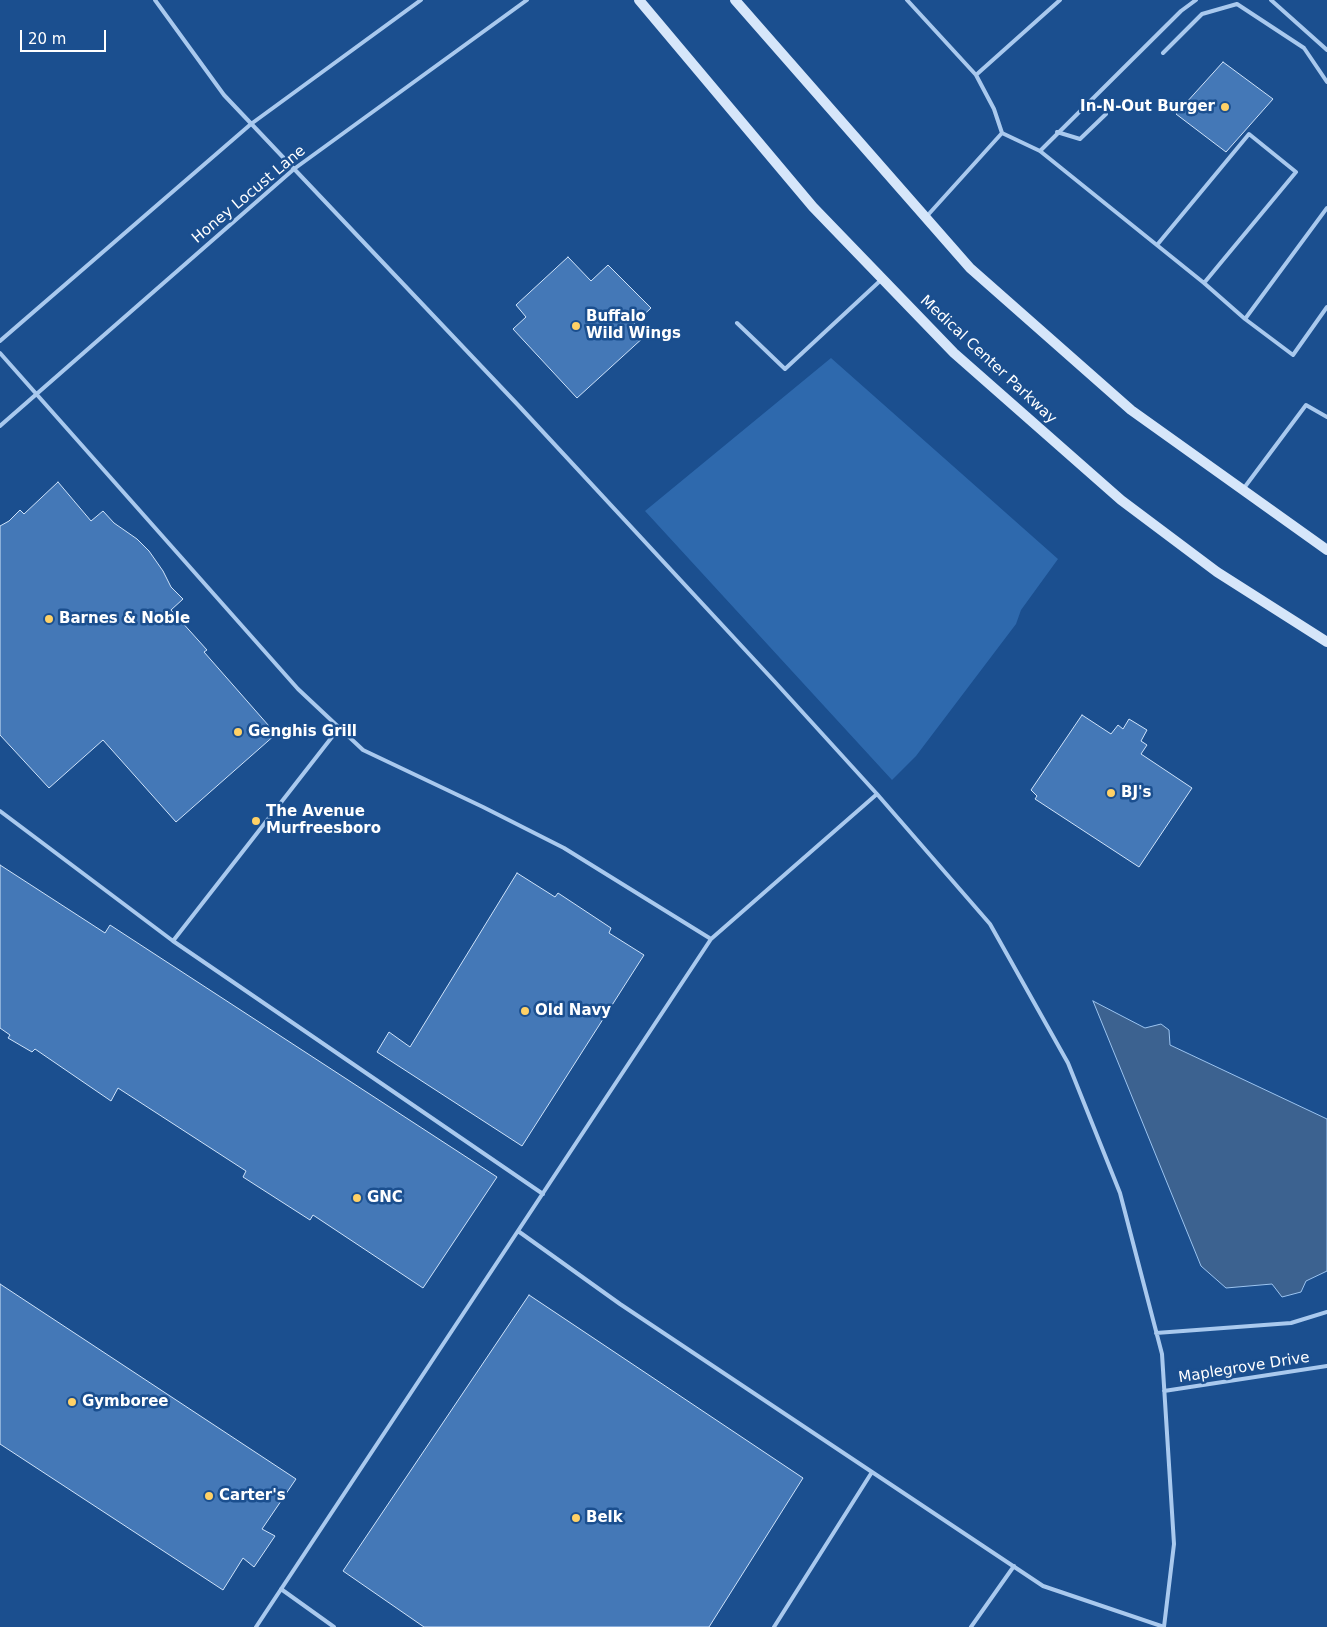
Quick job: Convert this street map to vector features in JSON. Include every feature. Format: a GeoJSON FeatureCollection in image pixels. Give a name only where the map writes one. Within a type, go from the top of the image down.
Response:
{"type":"FeatureCollection","features":[{"type":"Feature","properties":{"kind":"main road","name":"Medical Center Parkway"},"geometry":{"type":"LineString","coordinates":[[639,0],[813,207],[954,353],[1121,500],[1218,572],[1327,642]]}},
{"type":"Feature","properties":{"kind":"main road"},"geometry":{"type":"LineString","coordinates":[[735,0],[970,268],[1131,410],[1327,550]]}},
{"type":"Feature","properties":{"kind":"lane"},"geometry":{"type":"LineString","coordinates":[[156,0],[224,95],[518,405],[877,794],[990,924],[1068,1063],[1120,1193],[1162,1354],[1174,1544],[1164,1627],[1043,1586],[620,1304],[518,1231]]}},
{"type":"Feature","properties":{"kind":"lane"},"geometry":{"type":"LineString","coordinates":[[0,341],[252,124],[421,0]]}},
{"type":"Feature","properties":{"kind":"lane","name":"Honey Locust Lane"},"geometry":{"type":"LineString","coordinates":[[0,426],[294,170],[526,0]]}},
{"type":"Feature","properties":{"kind":"lane"},"geometry":{"type":"LineString","coordinates":[[907,0],[976,75],[994,109],[1002,133],[1040,151],[1204,283],[1244,319],[1292,355],[1327,307]]}},
{"type":"Feature","properties":{"kind":"lane"},"geometry":{"type":"LineString","coordinates":[[976,75],[1060,0]]}},
{"type":"Feature","properties":{"kind":"lane"},"geometry":{"type":"LineString","coordinates":[[1040,151],[1057,132],[1181,11],[1196,0]]}},
{"type":"Feature","properties":{"kind":"lane"},"geometry":{"type":"LineString","coordinates":[[1270,0],[1327,50]]}},
{"type":"Feature","properties":{"kind":"lane"},"geometry":{"type":"LineString","coordinates":[[1162,52],[1202,14],[1237,4],[1304,48],[1327,82]]}},
{"type":"Feature","properties":{"kind":"lane"},"geometry":{"type":"LineString","coordinates":[[1057,132],[1080,138],[1106,114]]}},
{"type":"Feature","properties":{"kind":"lane"},"geometry":{"type":"LineString","coordinates":[[926,218],[1002,133]]}},
{"type":"Feature","properties":{"kind":"lane"},"geometry":{"type":"LineString","coordinates":[[1157,245],[1249,134],[1296,172],[1204,283]]}},
{"type":"Feature","properties":{"kind":"lane"},"geometry":{"type":"LineString","coordinates":[[1244,319],[1327,208]]}},
{"type":"Feature","properties":{"kind":"lane"},"geometry":{"type":"LineString","coordinates":[[737,323],[785,369],[882,279]]}},
{"type":"Feature","properties":{"kind":"lane"},"geometry":{"type":"LineString","coordinates":[[0,353],[298,689],[362,750],[483,806],[564,848],[711,939]]}},
{"type":"Feature","properties":{"kind":"lane"},"geometry":{"type":"LineString","coordinates":[[1243,490],[1306,405],[1325,416],[1327,409]]}},
{"type":"Feature","properties":{"kind":"lane"},"geometry":{"type":"LineString","coordinates":[[172,941],[339,728]]}},
{"type":"Feature","properties":{"kind":"lane"},"geometry":{"type":"LineString","coordinates":[[256,1627],[711,939],[877,794]]}},
{"type":"Feature","properties":{"kind":"lane"},"geometry":{"type":"LineString","coordinates":[[0,811],[172,941],[543,1194]]}},
{"type":"Feature","properties":{"kind":"lane"},"geometry":{"type":"LineString","coordinates":[[1156,1333],[1291,1323],[1327,1312]]}},
{"type":"Feature","properties":{"kind":"lane","name":"Maplegrove Drive"},"geometry":{"type":"LineString","coordinates":[[1164,1391],[1327,1366]]}},
{"type":"Feature","properties":{"kind":"lane"},"geometry":{"type":"LineString","coordinates":[[774,1627],[872,1472]]}},
{"type":"Feature","properties":{"kind":"lane"},"geometry":{"type":"LineString","coordinates":[[971,1627],[1014,1566]]}},
{"type":"Feature","properties":{"kind":"lane"},"geometry":{"type":"LineString","coordinates":[[281,1589],[334,1627]]}},
{"type":"Feature","properties":{"kind":"shaded area"},"geometry":{"type":"Polygon","coordinates":[[[831,358],[1058,559],[1021,610],[1016,624],[916,756],[892,780],[645,511],[831,358]]]}},
{"type":"Feature","properties":{"kind":"shaded area"},"geometry":{"type":"Polygon","coordinates":[[[1093,1001],[1145,1028],[1161,1024],[1169,1030],[1170,1045],[1327,1119],[1327,1271],[1306,1281],[1301,1292],[1282,1297],[1272,1284],[1226,1288],[1201,1266],[1093,1001]]]}},
{"type":"Feature","properties":{"kind":"building","name":"In-N-Out Burger"},"geometry":{"type":"Polygon","coordinates":[[[1223,62],[1273,99],[1226,152],[1176,114],[1223,62]]]}},
{"type":"Feature","properties":{"kind":"building","name":"Buffalo Wild Wings"},"geometry":{"type":"Polygon","coordinates":[[[568,257],[591,281],[608,265],[651,308],[634,324],[645,336],[577,398],[513,329],[526,317],[516,305],[568,257]]]}},
{"type":"Feature","properties":{"kind":"building"},"geometry":{"type":"Polygon","coordinates":[[[58,482],[91,521],[103,511],[114,523],[137,539],[149,551],[163,571],[171,587],[183,599],[171,610],[207,650],[204,652],[276,734],[176,822],[103,740],[49,788],[0,735],[0,526],[9,521],[20,510],[24,514],[58,482]]]}},
{"type":"Feature","properties":{"kind":"building","name":"BJ's"},"geometry":{"type":"Polygon","coordinates":[[[1082,715],[1111,734],[1118,725],[1123,729],[1129,719],[1147,730],[1141,741],[1147,745],[1141,754],[1192,788],[1139,867],[1035,799],[1037,796],[1031,790],[1082,715]]]}},
{"type":"Feature","properties":{"kind":"building"},"geometry":{"type":"Polygon","coordinates":[[[0,865],[105,933],[110,925],[497,1177],[423,1288],[313,1215],[310,1220],[243,1177],[246,1171],[118,1088],[111,1101],[35,1049],[32,1052],[8,1038],[10,1035],[0,1028],[0,865]]]}},
{"type":"Feature","properties":{"kind":"building"},"geometry":{"type":"Polygon","coordinates":[[[517,873],[555,897],[558,893],[611,928],[609,933],[644,955],[522,1146],[377,1052],[389,1032],[410,1047],[517,873]]]}},
{"type":"Feature","properties":{"kind":"building"},"geometry":{"type":"Polygon","coordinates":[[[0,1284],[296,1479],[262,1529],[275,1536],[254,1567],[243,1558],[223,1590],[0,1444],[0,1284]]]}},
{"type":"Feature","properties":{"kind":"building"},"geometry":{"type":"Polygon","coordinates":[[[529,1295],[803,1478],[709,1627],[424,1627],[343,1571],[529,1295]]]}},
{"type":"Feature","properties":{"kind":"place","name":"In-N-Out Burger"},"geometry":{"type":"Point","coordinates":[1225,107]}},
{"type":"Feature","properties":{"kind":"place","name":"Buffalo Wild Wings"},"geometry":{"type":"Point","coordinates":[576,326]}},
{"type":"Feature","properties":{"kind":"place","name":"Barnes & Noble"},"geometry":{"type":"Point","coordinates":[49,619]}},
{"type":"Feature","properties":{"kind":"place","name":"Genghis Grill"},"geometry":{"type":"Point","coordinates":[238,732]}},
{"type":"Feature","properties":{"kind":"place","name":"BJ's"},"geometry":{"type":"Point","coordinates":[1111,793]}},
{"type":"Feature","properties":{"kind":"place","name":"The Avenue Murfreesboro"},"geometry":{"type":"Point","coordinates":[256,821]}},
{"type":"Feature","properties":{"kind":"place","name":"Old Navy"},"geometry":{"type":"Point","coordinates":[525,1011]}},
{"type":"Feature","properties":{"kind":"place","name":"GNC"},"geometry":{"type":"Point","coordinates":[357,1198]}},
{"type":"Feature","properties":{"kind":"place","name":"Gymboree"},"geometry":{"type":"Point","coordinates":[72,1402]}},
{"type":"Feature","properties":{"kind":"place","name":"Carter's"},"geometry":{"type":"Point","coordinates":[209,1496]}},
{"type":"Feature","properties":{"kind":"place","name":"Belk"},"geometry":{"type":"Point","coordinates":[576,1518]}}]}
